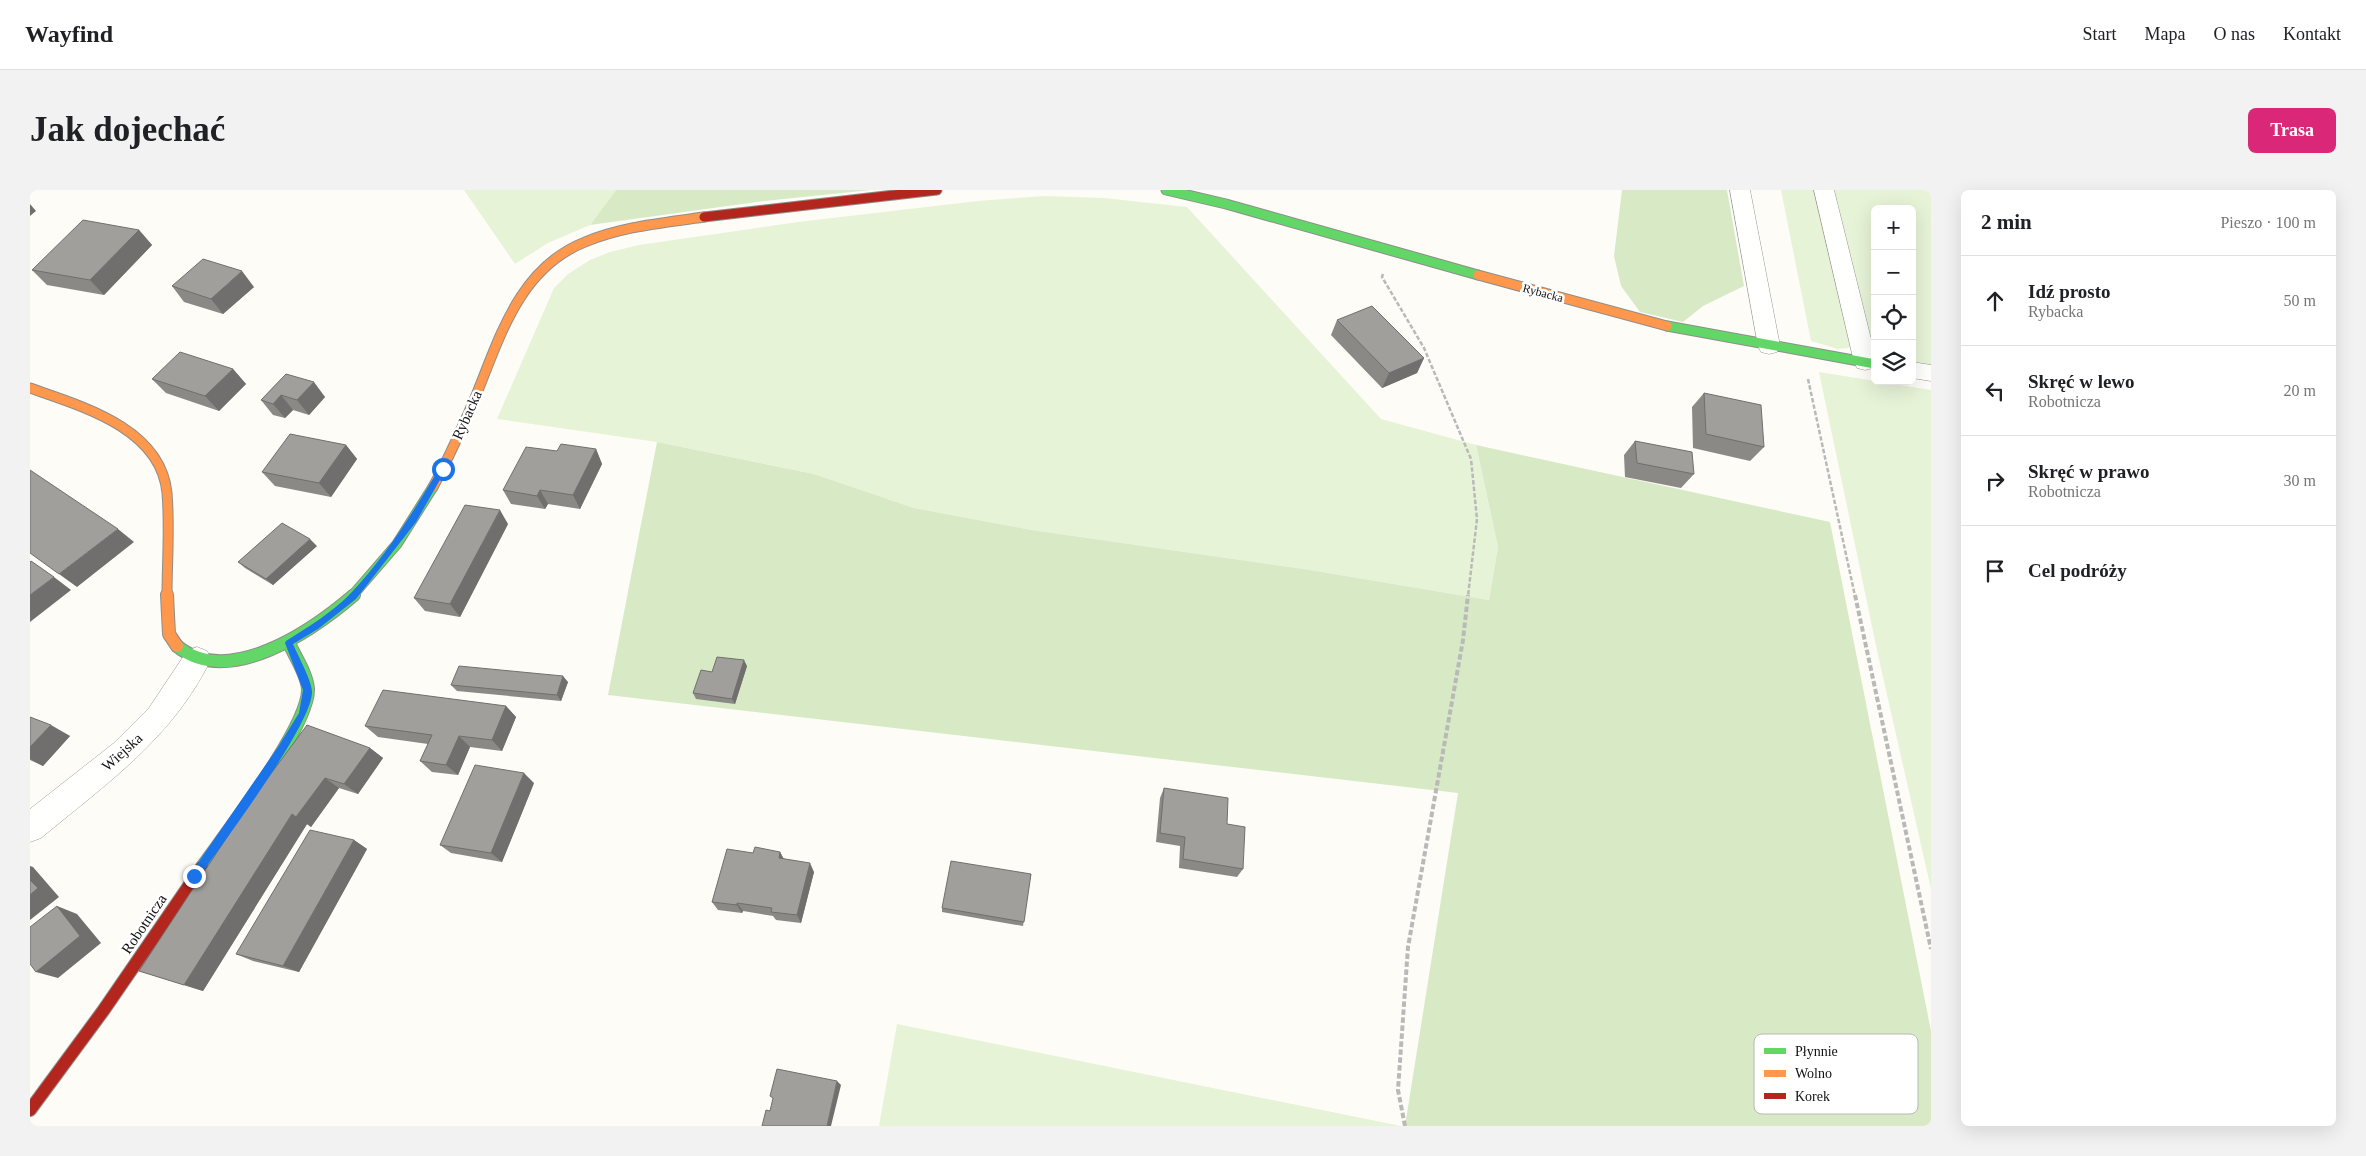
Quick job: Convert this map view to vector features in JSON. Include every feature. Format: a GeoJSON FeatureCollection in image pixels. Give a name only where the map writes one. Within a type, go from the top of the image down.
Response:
{"type":"FeatureCollection","features":[{"type":"Feature","properties":{"kind":"street","name":"Rybacka"},"geometry":{"type":"LineString","coordinates":[[30,388],[126,428],[152,452],[164,472],[167,510],[168,633],[179,650],[197,659],[225,661],[254,656],[289,643],[315,627],[354,596],[413,520],[446,461],[514,305],[528,283],[554,259],[591,239],[628,229],[755,210],[937,190]]}},
{"type":"Feature","properties":{"kind":"street","name":"Rybacka"},"geometry":{"type":"LineString","coordinates":[[1166,190],[1226,204],[1646,322],[1870,363]]}},
{"type":"Feature","properties":{"kind":"street"},"geometry":{"type":"LineString","coordinates":[[1740,190],[1769,346]]}},
{"type":"Feature","properties":{"kind":"street"},"geometry":{"type":"LineString","coordinates":[[1824,190],[1870,363]]}},
{"type":"Feature","properties":{"kind":"street"},"geometry":{"type":"LineString","coordinates":[[1916,371],[1931,373]]}},
{"type":"Feature","properties":{"kind":"street","name":"Robotnicza"},"geometry":{"type":"LineString","coordinates":[[30,1110],[133,967],[282,750],[303,714],[308,690],[289,643]]}},
{"type":"Feature","properties":{"kind":"street","name":"Wiejska"},"geometry":{"type":"LineString","coordinates":[[30,828],[124,752],[160,717],[197,659]]}},
{"type":"Feature","properties":{"kind":"path"},"geometry":{"type":"LineString","coordinates":[[1388,251],[1382,277],[1424,348],[1471,459],[1477,519],[1463,640],[1408,947],[1398,1090],[1405,1126]]}},
{"type":"Feature","properties":{"kind":"path"},"geometry":{"type":"LineString","coordinates":[[1802,352],[1931,948]]}},
{"type":"Feature","properties":{"kind":"green space"},"geometry":{"type":"Polygon","coordinates":[[[464,190],[616,190],[590,225],[548,243],[515,264],[464,190]]]}},
{"type":"Feature","properties":{"kind":"green space"},"geometry":{"type":"Polygon","coordinates":[[[616,190],[871,190],[764,201],[590,225],[616,190]]]}},
{"type":"Feature","properties":{"kind":"green space"},"geometry":{"type":"Polygon","coordinates":[[[1622,190],[1727,190],[1744,286],[1703,306],[1683,322],[1640,312],[1621,286],[1614,256],[1622,190]]]}},
{"type":"Feature","properties":{"kind":"green space"},"geometry":{"type":"Polygon","coordinates":[[[1781,190],[1816,190],[1852,343],[1849,348],[1838,349],[1811,341],[1781,190]]]}},
{"type":"Feature","properties":{"kind":"green space"},"geometry":{"type":"Polygon","coordinates":[[[1832,190],[1931,190],[1931,367],[1916,365],[1916,205],[1871,205],[1871,344],[1832,190]]]}},
{"type":"Feature","properties":{"kind":"green space"},"geometry":{"type":"Polygon","coordinates":[[[1044,196],[1104,198],[1187,207],[1381,419],[1476,445],[1498,547],[1489,600],[1304,569],[1032,530],[914,508],[814,474],[657,442],[497,419],[554,288],[568,274],[590,260],[610,252],[639,245],[798,222],[978,201],[1044,196]]]}},
{"type":"Feature","properties":{"kind":"green space"},"geometry":{"type":"Polygon","coordinates":[[[1819,372],[1871,380],[1871,385],[1900,385],[1931,390],[1931,889],[1878,655],[1819,372]]]}},
{"type":"Feature","properties":{"kind":"green space"},"geometry":{"type":"Polygon","coordinates":[[[657,442],[814,474],[914,508],[1032,530],[1304,569],[1489,600],[1498,547],[1476,445],[1830,522],[1931,1031],[1931,1126],[1405,1126],[1458,793],[608,695],[657,442]]]}},
{"type":"Feature","properties":{"kind":"green space"},"geometry":{"type":"Polygon","coordinates":[[[897,1024],[1401,1126],[879,1126],[897,1024]]]}},
{"type":"Feature","properties":{"kind":"building"},"geometry":{"type":"Polygon","coordinates":[[[83,220],[139,230],[90,280],[32,270],[83,220]]]}},
{"type":"Feature","properties":{"kind":"building"},"geometry":{"type":"Polygon","coordinates":[[[203,259],[242,271],[211,299],[172,286],[203,259]]]}},
{"type":"Feature","properties":{"kind":"building"},"geometry":{"type":"Polygon","coordinates":[[[1372,306],[1424,358],[1389,373],[1337,320],[1372,306]]]}},
{"type":"Feature","properties":{"kind":"building"},"geometry":{"type":"Polygon","coordinates":[[[180,352],[233,369],[205,396],[152,379],[180,352]]]}},
{"type":"Feature","properties":{"kind":"building"},"geometry":{"type":"Polygon","coordinates":[[[286,374],[314,382],[297,400],[281,395],[273,404],[261,400],[286,374]]]}},
{"type":"Feature","properties":{"kind":"building"},"geometry":{"type":"Polygon","coordinates":[[[1704,393],[1761,405],[1764,447],[1706,434],[1704,393]]]}},
{"type":"Feature","properties":{"kind":"building"},"geometry":{"type":"Polygon","coordinates":[[[290,434],[346,445],[319,483],[262,472],[290,434]]]}},
{"type":"Feature","properties":{"kind":"building"},"geometry":{"type":"Polygon","coordinates":[[[1635,441],[1692,452],[1694,474],[1637,463],[1635,441]]]}},
{"type":"Feature","properties":{"kind":"building"},"geometry":{"type":"Polygon","coordinates":[[[561,444],[596,449],[573,495],[540,490],[537,496],[503,490],[526,447],[557,451],[561,444]]]}},
{"type":"Feature","properties":{"kind":"building"},"geometry":{"type":"Polygon","coordinates":[[[30,470],[118,529],[59,574],[30,553],[30,470]]]}},
{"type":"Feature","properties":{"kind":"building"},"geometry":{"type":"Polygon","coordinates":[[[465,505],[500,510],[450,604],[414,598],[465,505]]]}},
{"type":"Feature","properties":{"kind":"building"},"geometry":{"type":"Polygon","coordinates":[[[282,523],[310,539],[266,579],[238,562],[282,523]]]}},
{"type":"Feature","properties":{"kind":"building"},"geometry":{"type":"Polygon","coordinates":[[[30,562],[54,577],[30,595],[30,562]]]}},
{"type":"Feature","properties":{"kind":"building"},"geometry":{"type":"Polygon","coordinates":[[[717,657],[744,660],[732,699],[693,693],[701,670],[712,672],[717,657]]]}},
{"type":"Feature","properties":{"kind":"building"},"geometry":{"type":"Polygon","coordinates":[[[459,666],[563,676],[557,695],[451,685],[459,666]]]}},
{"type":"Feature","properties":{"kind":"building"},"geometry":{"type":"Polygon","coordinates":[[[383,690],[506,706],[492,740],[459,736],[446,765],[420,761],[432,735],[365,726],[383,690]]]}},
{"type":"Feature","properties":{"kind":"building"},"geometry":{"type":"Polygon","coordinates":[[[30,717],[51,725],[30,747],[30,717]]]}},
{"type":"Feature","properties":{"kind":"building"},"geometry":{"type":"Polygon","coordinates":[[[307,725],[370,748],[344,784],[325,778],[296,817],[292,814],[184,985],[139,971],[250,802],[307,725]]]}},
{"type":"Feature","properties":{"kind":"building"},"geometry":{"type":"Polygon","coordinates":[[[475,765],[524,773],[491,853],[440,845],[475,765]]]}},
{"type":"Feature","properties":{"kind":"building"},"geometry":{"type":"Polygon","coordinates":[[[1164,788],[1228,798],[1227,824],[1245,827],[1243,869],[1183,859],[1185,837],[1160,833],[1164,788]]]}},
{"type":"Feature","properties":{"kind":"building"},"geometry":{"type":"Polygon","coordinates":[[[310,830],[354,840],[283,966],[236,954],[310,830]]]}},
{"type":"Feature","properties":{"kind":"building"},"geometry":{"type":"Polygon","coordinates":[[[755,847],[780,852],[779,858],[810,863],[797,915],[771,912],[772,908],[712,902],[727,849],[753,853],[755,847]]]}},
{"type":"Feature","properties":{"kind":"building"},"geometry":{"type":"Polygon","coordinates":[[[951,861],[1031,874],[1024,922],[942,908],[951,861]]]}},
{"type":"Feature","properties":{"kind":"building"},"geometry":{"type":"Polygon","coordinates":[[[30,880],[38,888],[30,895],[30,880]]]}},
{"type":"Feature","properties":{"kind":"building"},"geometry":{"type":"Polygon","coordinates":[[[57,906],[80,936],[36,972],[30,964],[30,927],[57,906]]]}},
{"type":"Feature","properties":{"kind":"building"},"geometry":{"type":"Polygon","coordinates":[[[777,1069],[837,1081],[827,1126],[762,1126],[766,1110],[770,1111],[773,1098],[770,1096],[777,1069]]]}},
{"type":"Feature","properties":{"kind":"traffic: fast"},"geometry":{"type":"LineString","coordinates":[[1166,190],[1226,204],[1478,275]]}},
{"type":"Feature","properties":{"kind":"traffic: fast"},"geometry":{"type":"LineString","coordinates":[[1667,326],[1871,363]]}},
{"type":"Feature","properties":{"kind":"traffic: fast"},"geometry":{"type":"LineString","coordinates":[[177,646],[198,658],[214,661],[230,660],[271,649],[301,635],[329,616],[354,595],[397,544],[433,487]]}},
{"type":"Feature","properties":{"kind":"traffic: fast"},"geometry":{"type":"LineString","coordinates":[[202,867],[282,751],[306,704],[307,683],[289,643]]}},
{"type":"Feature","properties":{"kind":"traffic: slow"},"geometry":{"type":"LineString","coordinates":[[433,487],[460,431],[510,315],[534,278],[549,263],[568,250],[600,236],[652,224],[704,217]]}},
{"type":"Feature","properties":{"kind":"traffic: slow"},"geometry":{"type":"LineString","coordinates":[[1478,275],[1667,326]]}},
{"type":"Feature","properties":{"kind":"traffic: slow"},"geometry":{"type":"LineString","coordinates":[[30,388],[94,412],[115,423],[134,436],[150,452],[161,470],[167,492],[167,621],[169,634],[177,646]]}},
{"type":"Feature","properties":{"kind":"traffic: jam"},"geometry":{"type":"LineString","coordinates":[[704,217],[937,190]]}},
{"type":"Feature","properties":{"kind":"traffic: jam"},"geometry":{"type":"LineString","coordinates":[[30,1110],[103,1011],[202,867]]}},
{"type":"Feature","properties":{"kind":"route"},"geometry":{"type":"LineString","coordinates":[[194,876],[282,750],[303,714],[308,690],[289,643],[315,627],[354,596],[413,520],[443,469]]}}]}
